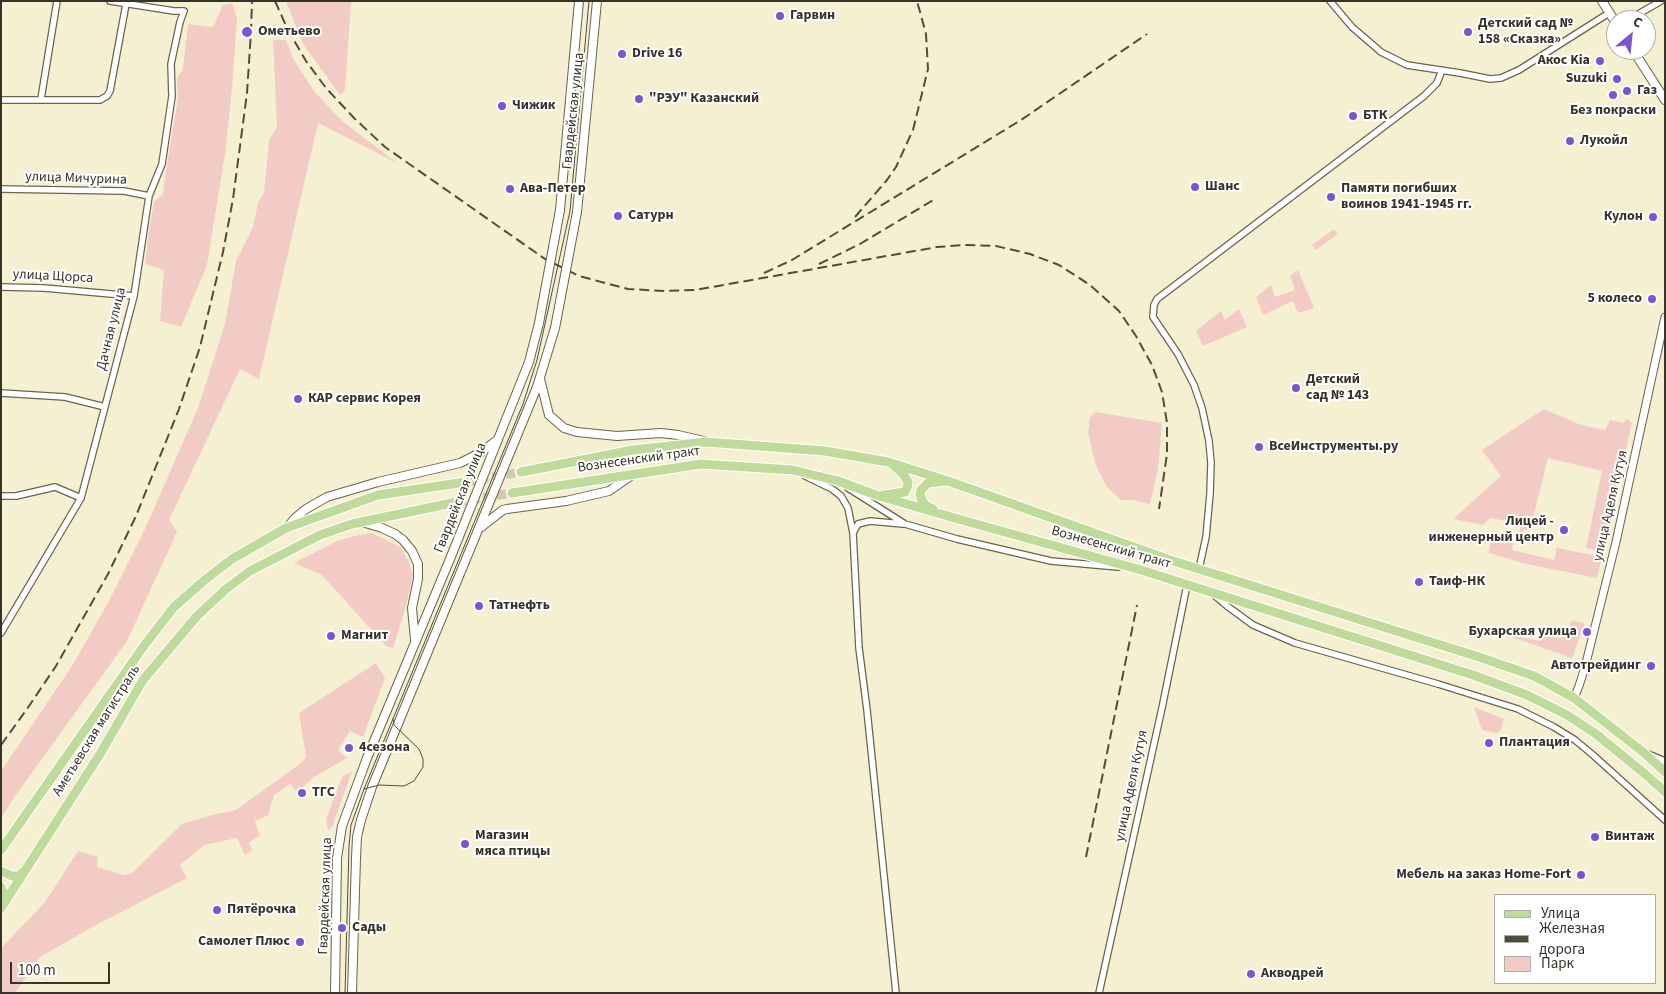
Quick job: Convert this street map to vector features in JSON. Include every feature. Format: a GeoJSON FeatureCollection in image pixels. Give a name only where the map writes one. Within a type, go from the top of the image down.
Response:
{"type":"FeatureCollection","features":[{"type":"Feature","properties":{"kind":"main road","name":"Гвардейская улица"},"geometry":{"type":"LineString","coordinates":[[335,993],[337,858],[342,826],[367,758],[530,362],[560,210],[579,1]]}},
{"type":"Feature","properties":{"kind":"main road","name":"Гвардейская улица"},"geometry":{"type":"LineString","coordinates":[[352,993],[357,838],[361,820],[372,787],[540,376],[555,328],[576,212],[597,1]]}},
{"type":"Feature","properties":{"kind":"main road"},"geometry":{"type":"LineString","coordinates":[[1639,60],[1665,100]]}},
{"type":"Feature","properties":{"kind":"main road"},"geometry":{"type":"LineString","coordinates":[[540,376],[549,415],[564,428],[577,432],[617,436],[661,433],[706,442]]}},
{"type":"Feature","properties":{"kind":"main road"},"geometry":{"type":"LineString","coordinates":[[286,528],[306,509],[327,497],[378,482],[460,463],[480,453],[497,440]]}},
{"type":"Feature","properties":{"kind":"main road","name":"Вознесенский тракт"},"geometry":{"type":"LineString","coordinates":[[521,472],[633,450],[706,442],[824,451],[888,462],[948,481],[1198,569],[1534,676],[1574,698],[1643,752],[1665,772]]}},
{"type":"Feature","properties":{"kind":"main road"},"geometry":{"type":"LineString","coordinates":[[876,495],[905,492],[908,488],[908,482],[903,474],[888,462]]}},
{"type":"Feature","properties":{"kind":"main road","name":"Вознесенский тракт"},"geometry":{"type":"LineString","coordinates":[[512,493],[701,464],[793,470],[838,481],[876,495],[1141,570],[1473,675],[1527,695],[1567,715],[1596,734],[1621,753],[1665,792]]}},
{"type":"Feature","properties":{"kind":"main road"},"geometry":{"type":"LineString","coordinates":[[479,528],[503,510],[566,501],[609,491],[632,474]]}},
{"type":"Feature","properties":{"kind":"main road"},"geometry":{"type":"LineString","coordinates":[[948,481],[928,483],[921,490],[920,494],[922,501],[928,507],[951,517]]}},
{"type":"Feature","properties":{"kind":"main road","name":"Аметьевская магистраль"},"geometry":{"type":"LineString","coordinates":[[1,850],[146,642],[174,607],[232,559],[286,528],[378,495],[466,482]]}},
{"type":"Feature","properties":{"kind":"main road","name":"Аметьевская магистраль"},"geometry":{"type":"LineString","coordinates":[[2,907],[100,754],[143,680],[197,616],[226,589],[250,571],[320,535],[352,524],[458,502]]}},
{"type":"Feature","properties":{"kind":"main road"},"geometry":{"type":"LineString","coordinates":[[362,522],[382,528],[399,537],[412,551],[418,564],[418,579],[412,608],[416,642]]}},
{"type":"Feature","properties":{"kind":"main road"},"geometry":{"type":"LineString","coordinates":[[1,871],[9,876],[19,876],[28,867]]}},
{"type":"Feature","properties":{"kind":"main road"},"geometry":{"type":"LineString","coordinates":[[1,887],[4,895],[2,907]]}},
{"type":"Feature","properties":{"kind":"main road"},"geometry":{"type":"LineString","coordinates":[[336,964],[353,964]]}},
{"type":"Feature","properties":{"kind":"street"},"geometry":{"type":"LineString","coordinates":[[41,99],[57,1]]}},
{"type":"Feature","properties":{"kind":"street"},"geometry":{"type":"LineString","coordinates":[[1,100],[100,100],[108,96],[126,4],[110,1]]}},
{"type":"Feature","properties":{"kind":"street"},"geometry":{"type":"LineString","coordinates":[[1330,1],[1352,27],[1381,52],[1407,64],[1490,80],[1501,78],[1519,70],[1606,16]]}},
{"type":"Feature","properties":{"kind":"street"},"geometry":{"type":"LineString","coordinates":[[1646,10],[1662,1]]}},
{"type":"Feature","properties":{"kind":"street","name":"Дачная улица"},"geometry":{"type":"LineString","coordinates":[[1,633],[81,498],[134,296],[149,196],[162,164],[172,96],[171,64],[184,11],[174,12],[126,4]]}},
{"type":"Feature","properties":{"kind":"street"},"geometry":{"type":"LineString","coordinates":[[1198,569],[1206,537],[1210,494],[1211,464],[1209,441],[1202,408],[1194,385],[1178,354],[1156,323],[1154,305],[1160,295],[1424,96],[1438,83],[1442,70]]}},
{"type":"Feature","properties":{"kind":"street","name":"улица Мичурина"},"geometry":{"type":"LineString","coordinates":[[1,189],[124,191],[149,196]]}},
{"type":"Feature","properties":{"kind":"street","name":"улица Щорса"},"geometry":{"type":"LineString","coordinates":[[1,287],[44,288],[134,296]]}},
{"type":"Feature","properties":{"kind":"street","name":"улица Аделя Кутуя"},"geometry":{"type":"LineString","coordinates":[[1574,698],[1580,686],[1616,542],[1665,317]]}},
{"type":"Feature","properties":{"kind":"street"},"geometry":{"type":"LineString","coordinates":[[1,392],[65,397],[105,407]]}},
{"type":"Feature","properties":{"kind":"street"},"geometry":{"type":"LineString","coordinates":[[793,470],[832,489],[841,496],[848,508],[854,533],[859,648],[896,993]]}},
{"type":"Feature","properties":{"kind":"street"},"geometry":{"type":"LineString","coordinates":[[838,481],[905,524]]}},
{"type":"Feature","properties":{"kind":"street"},"geometry":{"type":"LineString","coordinates":[[1,496],[16,496],[55,488],[81,498]]}},
{"type":"Feature","properties":{"kind":"street"},"geometry":{"type":"LineString","coordinates":[[854,533],[858,524],[870,521],[905,524],[957,539],[1051,561],[1141,570]]}},
{"type":"Feature","properties":{"kind":"street","name":"улица Аделя Кутуя"},"geometry":{"type":"LineString","coordinates":[[1099,993],[1187,585]]}},
{"type":"Feature","properties":{"kind":"street"},"geometry":{"type":"LineString","coordinates":[[1211,592],[1253,625],[1296,643],[1518,709],[1554,727],[1575,740],[1593,755],[1665,820]]}},
{"type":"Feature","properties":{"kind":"street"},"geometry":{"type":"LineString","coordinates":[[1643,752],[1665,761]]}},
{"type":"Feature","properties":{"kind":"green space"},"geometry":{"type":"Polygon","coordinates":[[[286,1],[351,1],[345,90],[340,95],[303,44],[286,1]]]}},
{"type":"Feature","properties":{"kind":"green space"},"geometry":{"type":"Polygon","coordinates":[[[232,3],[237,19],[225,154],[207,265],[181,327],[160,321],[164,270],[145,264],[148,238],[154,201],[163,195],[178,98],[177,78],[183,68],[188,24],[213,27],[223,5],[232,3]]]}},
{"type":"Feature","properties":{"kind":"green space"},"geometry":{"type":"Polygon","coordinates":[[[273,40],[286,40],[294,60],[314,91],[341,120],[397,163],[318,123],[259,379],[240,369],[169,520],[177,532],[127,641],[1,818],[1,771],[72,666],[109,601],[144,531],[198,408],[225,324],[236,261],[253,227],[258,203],[264,192],[269,140],[277,127],[273,40]]]}},
{"type":"Feature","properties":{"kind":"green space"},"geometry":{"type":"Polygon","coordinates":[[[1334,229],[1338,234],[1316,250],[1312,245],[1334,229]]]}},
{"type":"Feature","properties":{"kind":"green space"},"geometry":{"type":"Polygon","coordinates":[[[1298,270],[1314,308],[1298,313],[1293,301],[1263,315],[1256,297],[1271,285],[1275,297],[1295,290],[1290,276],[1298,270]]]}},
{"type":"Feature","properties":{"kind":"green space"},"geometry":{"type":"Polygon","coordinates":[[[1239,309],[1247,327],[1203,346],[1196,331],[1221,311],[1225,320],[1239,309]]]}},
{"type":"Feature","properties":{"kind":"green space"},"geometry":{"type":"Polygon","coordinates":[[[1544,409],[1581,425],[1605,430],[1610,420],[1623,423],[1627,419],[1632,423],[1603,551],[1586,548],[1602,471],[1548,458],[1530,530],[1524,529],[1522,537],[1514,537],[1512,550],[1554,560],[1557,548],[1602,557],[1597,578],[1522,563],[1489,553],[1492,531],[1518,535],[1522,524],[1490,518],[1483,525],[1453,519],[1501,476],[1482,450],[1544,409]]]}},
{"type":"Feature","properties":{"kind":"green space"},"geometry":{"type":"Polygon","coordinates":[[[1095,412],[1162,423],[1158,469],[1150,504],[1132,500],[1121,500],[1107,487],[1096,466],[1088,433],[1090,417],[1095,412]]]}},
{"type":"Feature","properties":{"kind":"green space"},"geometry":{"type":"Polygon","coordinates":[[[372,533],[400,547],[408,560],[413,575],[405,610],[393,648],[386,646],[322,575],[294,563],[337,541],[372,533]]]}},
{"type":"Feature","properties":{"kind":"green space"},"geometry":{"type":"Polygon","coordinates":[[[1572,620],[1585,624],[1572,658],[1497,632],[1540,641],[1544,635],[1560,638],[1567,631],[1572,620]]]}},
{"type":"Feature","properties":{"kind":"green space"},"geometry":{"type":"Polygon","coordinates":[[[376,663],[385,678],[363,737],[350,731],[338,750],[347,758],[314,777],[297,792],[290,784],[274,795],[268,815],[255,821],[260,836],[249,842],[252,850],[245,855],[237,838],[204,845],[180,865],[187,878],[94,926],[40,957],[15,993],[1,993],[1,950],[45,902],[78,851],[98,857],[97,867],[124,875],[132,873],[182,824],[236,810],[301,763],[306,757],[299,713],[376,663]]]}},
{"type":"Feature","properties":{"kind":"green space"},"geometry":{"type":"Polygon","coordinates":[[[1474,707],[1504,719],[1500,731],[1497,733],[1482,730],[1474,707]]]}},
{"type":"Feature","properties":{"kind":"green space"},"geometry":{"type":"Polygon","coordinates":[[[352,771],[332,827],[328,830],[326,819],[342,777],[352,771]]]}},
{"type":"Feature","properties":{"kind":"tunnel"},"geometry":{"type":"LineString","coordinates":[[466,482],[521,472]]}},
{"type":"Feature","properties":{"kind":"tunnel"},"geometry":{"type":"LineString","coordinates":[[457,502],[512,493]]}},
{"type":"Feature","properties":{"kind":"tram line"},"geometry":{"type":"LineString","coordinates":[[345,993],[351,825],[364,789],[523,404],[537,360],[570,211],[589,1]]}},
{"type":"Feature","properties":{"kind":"tram line"},"geometry":{"type":"LineString","coordinates":[[364,789],[379,785],[404,786],[414,781],[423,767],[423,759],[419,749],[394,725],[393,719]]}},
{"type":"Feature","properties":{"kind":"railway"},"geometry":{"type":"LineString","coordinates":[[1,745],[56,666],[108,574],[136,516],[179,409],[200,347],[223,252],[233,199],[247,93],[252,1]]}},
{"type":"Feature","properties":{"kind":"railway"},"geometry":{"type":"LineString","coordinates":[[275,1],[288,30],[306,61],[326,88],[385,147],[545,259],[579,276],[628,289],[695,290],[937,247],[964,245],[996,246],[1030,254],[1059,265],[1090,285],[1119,311],[1152,365],[1162,392],[1167,423],[1167,454],[1159,509]]}},
{"type":"Feature","properties":{"kind":"railway"},"geometry":{"type":"LineString","coordinates":[[855,217],[896,167],[913,130],[928,69],[926,34],[917,1]]}},
{"type":"Feature","properties":{"kind":"railway"},"geometry":{"type":"LineString","coordinates":[[764,273],[792,260],[1021,120],[1147,34]]}},
{"type":"Feature","properties":{"kind":"railway"},"geometry":{"type":"LineString","coordinates":[[819,264],[860,244],[935,199]]}},
{"type":"Feature","properties":{"kind":"railway"},"geometry":{"type":"LineString","coordinates":[[1086,857],[1137,605]]}},
{"type":"Feature","properties":{"kind":"place","name":"Гарвин"},"geometry":{"type":"Point","coordinates":[780,16]}},
{"type":"Feature","properties":{"kind":"place","name":"Ометьево"},"geometry":{"type":"Point","coordinates":[247,32]}},
{"type":"Feature","properties":{"kind":"place","name":"Детский сад № 158 «Сказка»"},"geometry":{"type":"Point","coordinates":[1468,32]}},
{"type":"Feature","properties":{"kind":"place","name":"Drive 16"},"geometry":{"type":"Point","coordinates":[622,54]}},
{"type":"Feature","properties":{"kind":"place","name":"Акос Kia"},"geometry":{"type":"Point","coordinates":[1600,61]}},
{"type":"Feature","properties":{"kind":"place","name":"Suzuki"},"geometry":{"type":"Point","coordinates":[1617,79]}},
{"type":"Feature","properties":{"kind":"place","name":"Газ"},"geometry":{"type":"Point","coordinates":[1627,91]}},
{"type":"Feature","properties":{"kind":"place","name":"Без покраски"},"geometry":{"type":"Point","coordinates":[1613,95]}},
{"type":"Feature","properties":{"kind":"place","name":"\"РЭУ\" Казанский"},"geometry":{"type":"Point","coordinates":[639,99]}},
{"type":"Feature","properties":{"kind":"place","name":"Чижик"},"geometry":{"type":"Point","coordinates":[502,106]}},
{"type":"Feature","properties":{"kind":"place","name":"БТК"},"geometry":{"type":"Point","coordinates":[1353,116]}},
{"type":"Feature","properties":{"kind":"place","name":"Лукойл"},"geometry":{"type":"Point","coordinates":[1570,141]}},
{"type":"Feature","properties":{"kind":"place","name":"Шанс"},"geometry":{"type":"Point","coordinates":[1195,187]}},
{"type":"Feature","properties":{"kind":"place","name":"Ава-Петер"},"geometry":{"type":"Point","coordinates":[510,189]}},
{"type":"Feature","properties":{"kind":"place","name":"Памяти погибших воинов 1941-1945 гг."},"geometry":{"type":"Point","coordinates":[1331,197]}},
{"type":"Feature","properties":{"kind":"place","name":"Сатурн"},"geometry":{"type":"Point","coordinates":[618,216]}},
{"type":"Feature","properties":{"kind":"place","name":"Кулон"},"geometry":{"type":"Point","coordinates":[1653,217]}},
{"type":"Feature","properties":{"kind":"place","name":"5 колесо"},"geometry":{"type":"Point","coordinates":[1652,299]}},
{"type":"Feature","properties":{"kind":"place","name":"Детский сад № 143"},"geometry":{"type":"Point","coordinates":[1296,388]}},
{"type":"Feature","properties":{"kind":"place","name":"КАР сервис Корея"},"geometry":{"type":"Point","coordinates":[298,399]}},
{"type":"Feature","properties":{"kind":"place","name":"ВсеИнструменты.ру"},"geometry":{"type":"Point","coordinates":[1259,447]}},
{"type":"Feature","properties":{"kind":"place","name":"Лицей - инженерный центр"},"geometry":{"type":"Point","coordinates":[1564,530]}},
{"type":"Feature","properties":{"kind":"place","name":"Таиф-НК"},"geometry":{"type":"Point","coordinates":[1419,582]}},
{"type":"Feature","properties":{"kind":"place","name":"Татнефть"},"geometry":{"type":"Point","coordinates":[479,606]}},
{"type":"Feature","properties":{"kind":"place","name":"Бухарская улица"},"geometry":{"type":"Point","coordinates":[1587,632]}},
{"type":"Feature","properties":{"kind":"place","name":"Магнит"},"geometry":{"type":"Point","coordinates":[331,636]}},
{"type":"Feature","properties":{"kind":"place","name":"Автотрейдинг"},"geometry":{"type":"Point","coordinates":[1651,666]}},
{"type":"Feature","properties":{"kind":"place","name":"Плантация"},"geometry":{"type":"Point","coordinates":[1489,743]}},
{"type":"Feature","properties":{"kind":"place","name":"4сезона"},"geometry":{"type":"Point","coordinates":[349,748]}},
{"type":"Feature","properties":{"kind":"place","name":"ТГС"},"geometry":{"type":"Point","coordinates":[302,793]}},
{"type":"Feature","properties":{"kind":"place","name":"Винтаж"},"geometry":{"type":"Point","coordinates":[1595,837]}},
{"type":"Feature","properties":{"kind":"place","name":"Магазин мяса птицы"},"geometry":{"type":"Point","coordinates":[465,844]}},
{"type":"Feature","properties":{"kind":"place","name":"Мебель на заказ Home-Fort"},"geometry":{"type":"Point","coordinates":[1581,875]}},
{"type":"Feature","properties":{"kind":"place","name":"Пятёрочка"},"geometry":{"type":"Point","coordinates":[217,910]}},
{"type":"Feature","properties":{"kind":"place","name":"Сады"},"geometry":{"type":"Point","coordinates":[342,928]}},
{"type":"Feature","properties":{"kind":"place","name":"Самолет Плюс"},"geometry":{"type":"Point","coordinates":[300,942]}},
{"type":"Feature","properties":{"kind":"place","name":"Акводрей"},"geometry":{"type":"Point","coordinates":[1251,974]}}]}
